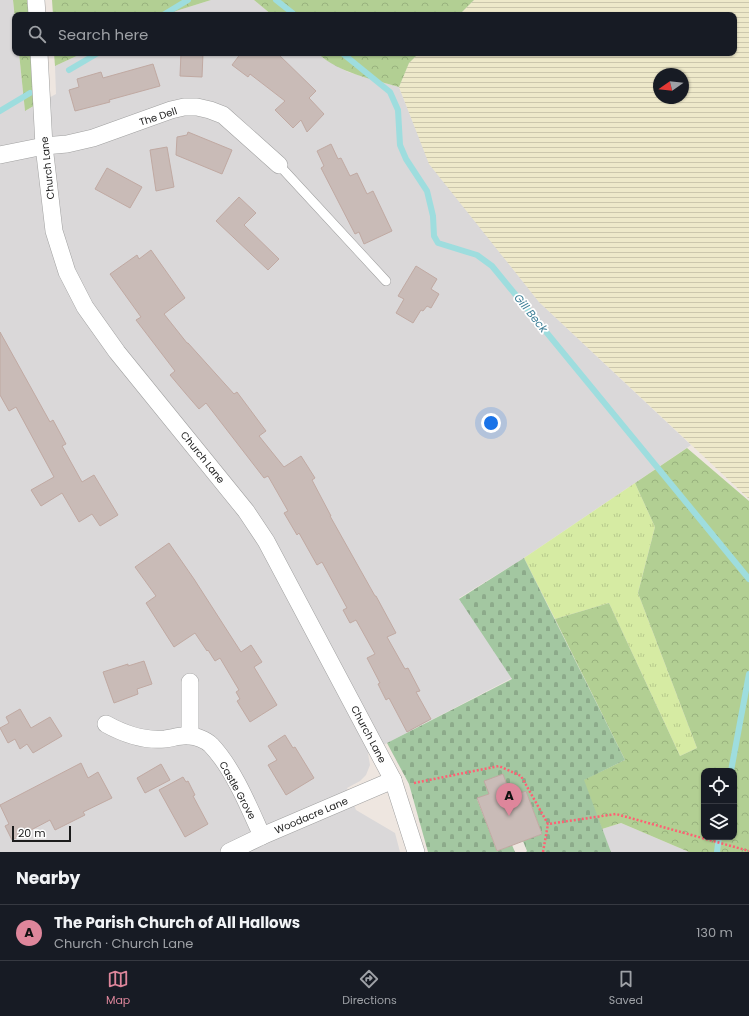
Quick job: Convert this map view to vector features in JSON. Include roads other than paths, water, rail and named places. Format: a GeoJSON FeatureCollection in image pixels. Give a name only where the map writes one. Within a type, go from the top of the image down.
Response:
{"type":"FeatureCollection","features":[{"type":"Feature","properties":{"kind":"street"},"geometry":{"type":"LineString","coordinates":[[36,0],[37,12]]}},
{"type":"Feature","properties":{"kind":"street","name":"Church Lane"},"geometry":{"type":"LineString","coordinates":[[39,56],[44,146],[54,230],[67,272],[85,307],[117,352],[246,511],[266,541],[395,783],[416,852]]}},
{"type":"Feature","properties":{"kind":"street","name":"The Dell"},"geometry":{"type":"LineString","coordinates":[[0,155],[44,146],[67,144],[93,138],[171,110],[184,107],[198,107],[210,110],[222,116],[279,165]]}},
{"type":"Feature","properties":{"kind":"street"},"geometry":{"type":"LineString","coordinates":[[190,682],[190,736]]}},
{"type":"Feature","properties":{"kind":"street","name":"Castle Grove"},"geometry":{"type":"LineString","coordinates":[[106,724],[124,733],[141,738],[164,739],[190,736],[201,739],[211,745],[228,769],[240,790],[262,836]]}},
{"type":"Feature","properties":{"kind":"street","name":"Woodacre Lane"},"geometry":{"type":"LineString","coordinates":[[229,852],[262,836],[395,783]]}},
{"type":"Feature","properties":{"kind":"lane"},"geometry":{"type":"LineString","coordinates":[[279,165],[386,281]]}},
{"type":"Feature","properties":{"kind":"waterway"},"geometry":{"type":"LineString","coordinates":[[168,12],[188,0]]}},
{"type":"Feature","properties":{"kind":"waterway","name":"Gill Beck"},"geometry":{"type":"LineString","coordinates":[[276,0],[291,12]]}},
{"type":"Feature","properties":{"kind":"waterway"},"geometry":{"type":"LineString","coordinates":[[69,70],[93,56]]}},
{"type":"Feature","properties":{"kind":"waterway","name":"Gill Beck"},"geometry":{"type":"LineString","coordinates":[[346,56],[390,92],[398,110],[400,145],[406,159],[427,191],[433,216],[434,236],[438,243],[477,255],[492,266],[749,579]]}},
{"type":"Feature","properties":{"kind":"waterway"},"geometry":{"type":"LineString","coordinates":[[0,111],[30,93]]}},
{"type":"Feature","properties":{"kind":"waterway","name":"Gill Beck"},"geometry":{"type":"LineString","coordinates":[[732,768],[749,674]]}},
{"type":"Feature","properties":{"kind":"waterway","name":"Gill Beck"},"geometry":{"type":"LineString","coordinates":[[717,852],[719,840]]}},
{"type":"Feature","properties":{"kind":"place","name":"The Parish Church of All Hallows"},"geometry":{"type":"Point","coordinates":[509,816]}}]}
